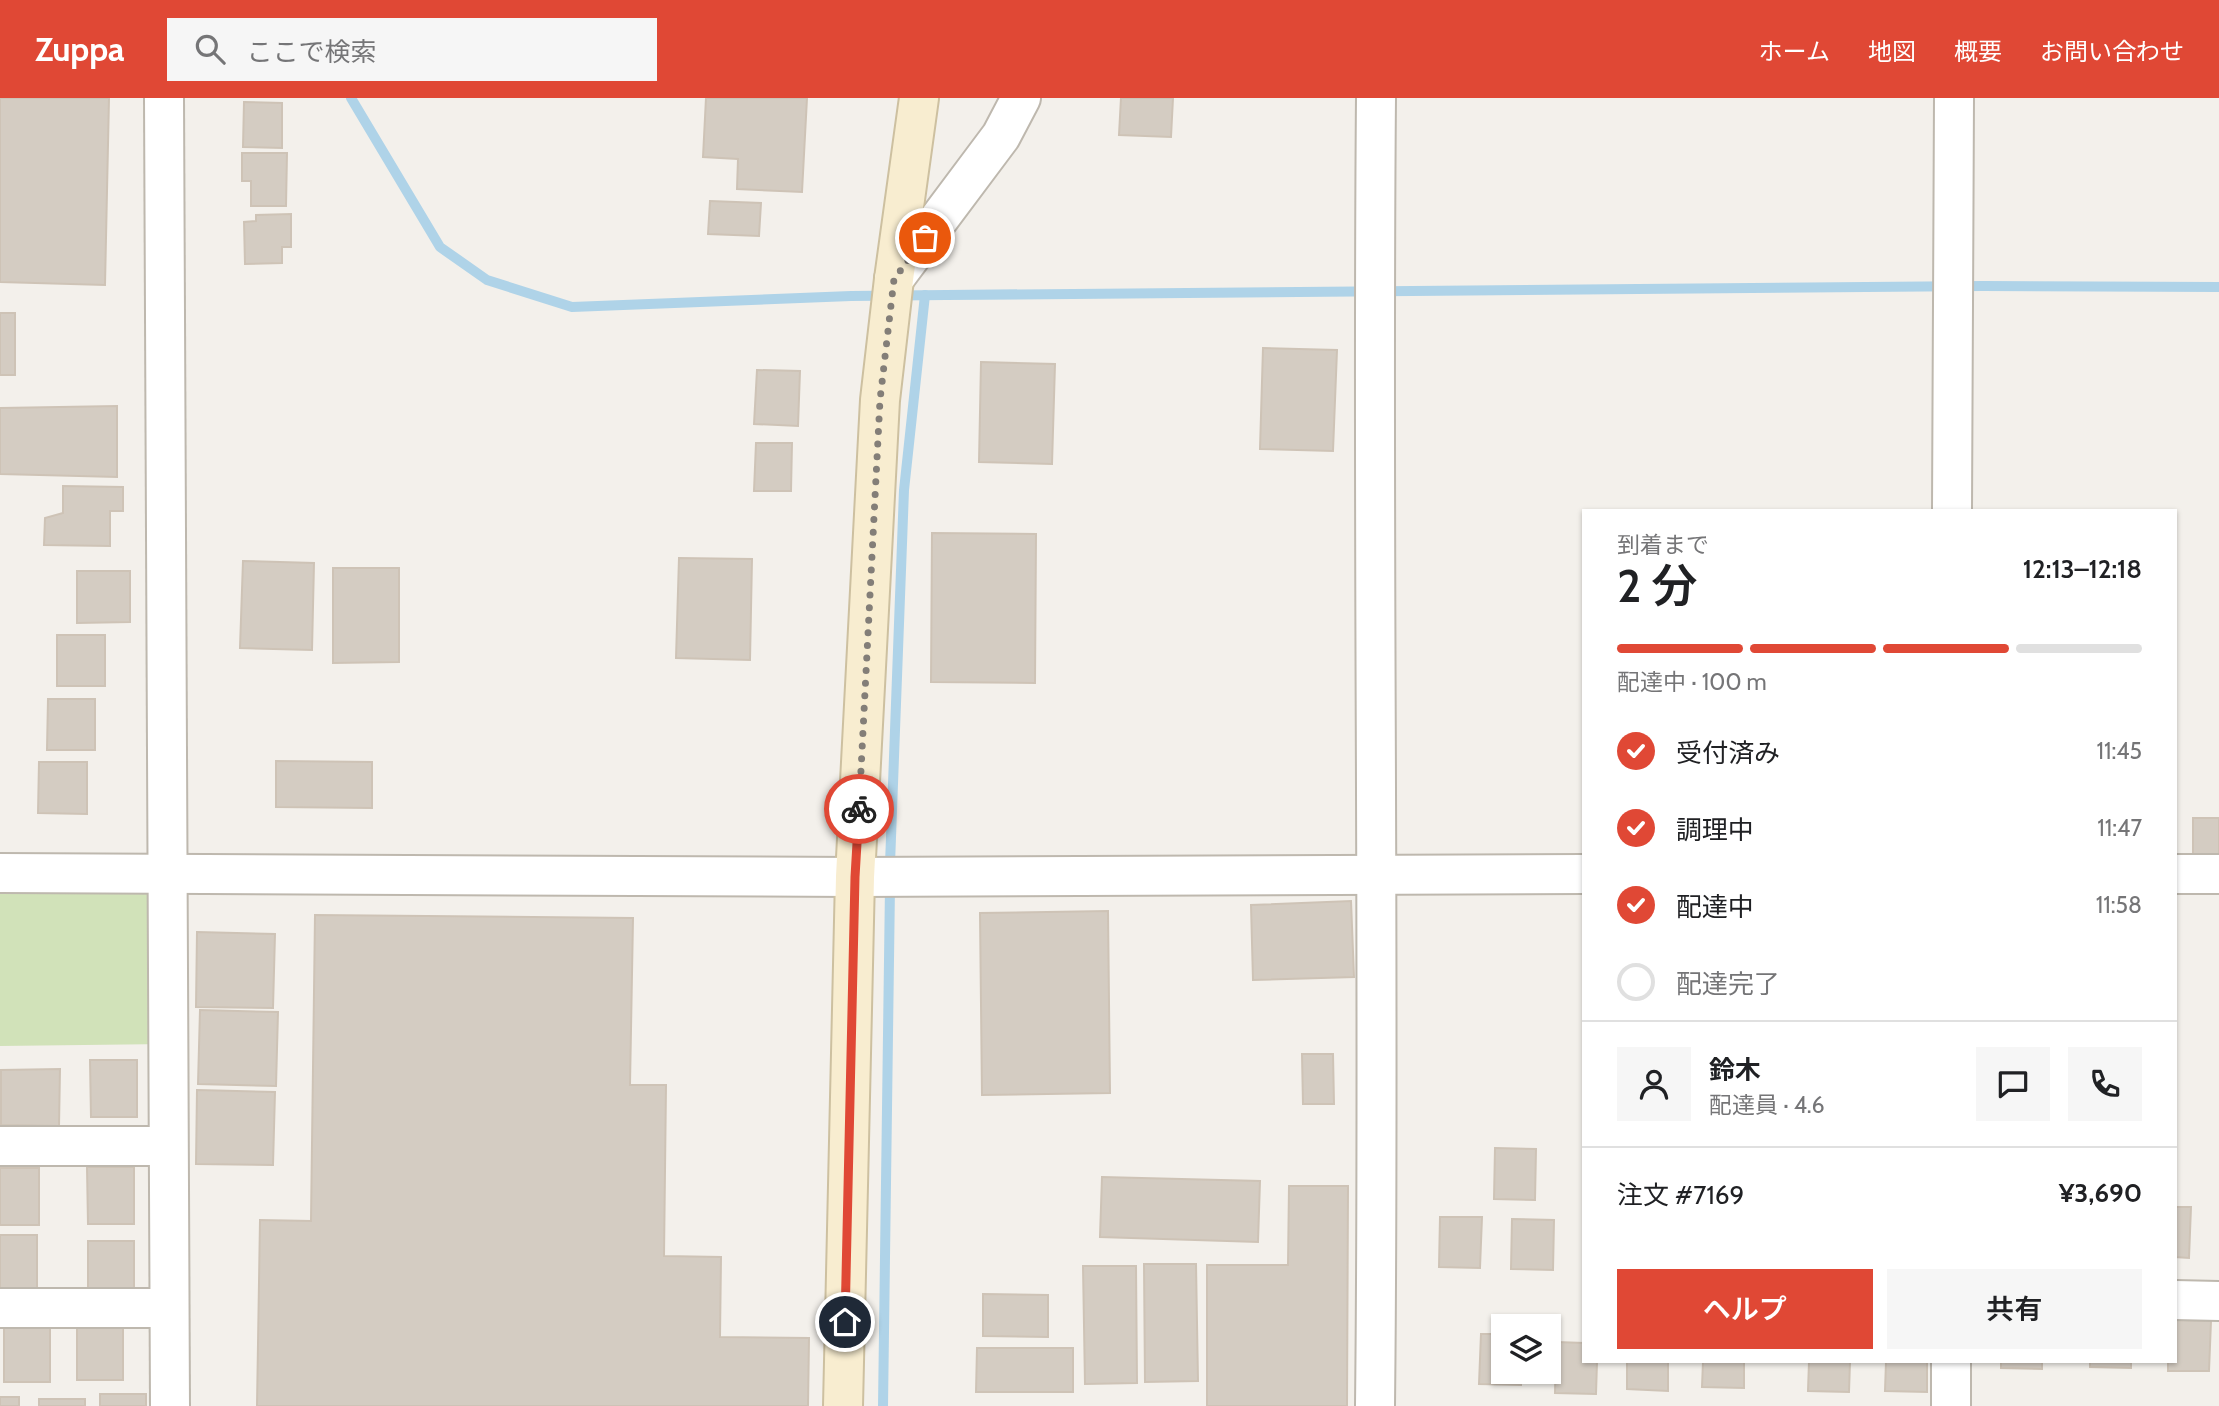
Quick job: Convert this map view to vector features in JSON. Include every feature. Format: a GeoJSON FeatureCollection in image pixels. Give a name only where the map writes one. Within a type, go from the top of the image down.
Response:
{"type":"FeatureCollection","features":[{"type":"Feature","properties":{"kind":"main road"},"geometry":{"type":"LineString","coordinates":[[843,1406],[855,877],[880,400],[919,98]]}},
{"type":"Feature","properties":{"kind":"street"},"geometry":{"type":"LineString","coordinates":[[164,98],[170,1406]]}},
{"type":"Feature","properties":{"kind":"street"},"geometry":{"type":"LineString","coordinates":[[894,279],[1001,136],[1021,98]]}},
{"type":"Feature","properties":{"kind":"street"},"geometry":{"type":"LineString","coordinates":[[1375,1406],[1378,1125],[1374,331],[1376,98]]}},
{"type":"Feature","properties":{"kind":"street"},"geometry":{"type":"LineString","coordinates":[[1952,509],[1954,98]]}},
{"type":"Feature","properties":{"kind":"street"},"geometry":{"type":"LineString","coordinates":[[0,873],[855,877],[1582,874]]}},
{"type":"Feature","properties":{"kind":"street"},"geometry":{"type":"LineString","coordinates":[[2177,874],[2219,874]]}},
{"type":"Feature","properties":{"kind":"street"},"geometry":{"type":"LineString","coordinates":[[0,1146],[168,1146]]}},
{"type":"Feature","properties":{"kind":"street"},"geometry":{"type":"LineString","coordinates":[[2177,1300],[2219,1300]]}},
{"type":"Feature","properties":{"kind":"street"},"geometry":{"type":"LineString","coordinates":[[0,1308],[169,1308]]}},
{"type":"Feature","properties":{"kind":"street"},"geometry":{"type":"LineString","coordinates":[[1951,1363],[1951,1406]]}},
{"type":"Feature","properties":{"kind":"green space"},"geometry":{"type":"Polygon","coordinates":[[[167,890],[168,1044],[0,1046],[0,891],[167,890]]]}},
{"type":"Feature","properties":{"kind":"building"},"geometry":{"type":"Polygon","coordinates":[[[0,98],[109,98],[105,285],[0,282],[0,98]]]}},
{"type":"Feature","properties":{"kind":"building"},"geometry":{"type":"Polygon","coordinates":[[[706,98],[807,98],[802,192],[737,189],[738,159],[703,157],[706,98]]]}},
{"type":"Feature","properties":{"kind":"building"},"geometry":{"type":"Polygon","coordinates":[[[1121,98],[1173,98],[1171,137],[1119,135],[1121,98]]]}},
{"type":"Feature","properties":{"kind":"building"},"geometry":{"type":"Polygon","coordinates":[[[244,102],[282,103],[282,148],[243,147],[244,102]]]}},
{"type":"Feature","properties":{"kind":"building"},"geometry":{"type":"Polygon","coordinates":[[[242,153],[287,153],[286,206],[251,206],[251,181],[242,181],[242,153]]]}},
{"type":"Feature","properties":{"kind":"building"},"geometry":{"type":"Polygon","coordinates":[[[710,201],[761,203],[759,236],[708,234],[710,201]]]}},
{"type":"Feature","properties":{"kind":"building"},"geometry":{"type":"Polygon","coordinates":[[[291,214],[291,247],[282,247],[282,263],[245,264],[244,222],[256,221],[256,215],[291,214]]]}},
{"type":"Feature","properties":{"kind":"building"},"geometry":{"type":"Polygon","coordinates":[[[0,313],[15,313],[15,375],[0,375],[0,313]]]}},
{"type":"Feature","properties":{"kind":"building"},"geometry":{"type":"Polygon","coordinates":[[[1263,348],[1337,350],[1333,451],[1260,449],[1263,348]]]}},
{"type":"Feature","properties":{"kind":"building"},"geometry":{"type":"Polygon","coordinates":[[[981,362],[1055,364],[1052,464],[979,462],[981,362]]]}},
{"type":"Feature","properties":{"kind":"building"},"geometry":{"type":"Polygon","coordinates":[[[757,370],[800,371],[798,426],[754,424],[757,370]]]}},
{"type":"Feature","properties":{"kind":"building"},"geometry":{"type":"Polygon","coordinates":[[[117,406],[117,477],[0,474],[0,408],[117,406]]]}},
{"type":"Feature","properties":{"kind":"building"},"geometry":{"type":"Polygon","coordinates":[[[756,443],[792,443],[791,491],[754,491],[756,443]]]}},
{"type":"Feature","properties":{"kind":"building"},"geometry":{"type":"Polygon","coordinates":[[[63,486],[123,487],[123,511],[110,511],[110,546],[44,545],[45,518],[63,513],[63,486]]]}},
{"type":"Feature","properties":{"kind":"building"},"geometry":{"type":"Polygon","coordinates":[[[932,533],[1036,534],[1035,683],[931,682],[932,533]]]}},
{"type":"Feature","properties":{"kind":"building"},"geometry":{"type":"Polygon","coordinates":[[[679,558],[752,559],[750,660],[676,658],[679,558]]]}},
{"type":"Feature","properties":{"kind":"building"},"geometry":{"type":"Polygon","coordinates":[[[243,561],[314,563],[312,650],[240,648],[243,561]]]}},
{"type":"Feature","properties":{"kind":"building"},"geometry":{"type":"Polygon","coordinates":[[[333,568],[399,568],[399,662],[333,663],[333,568]]]}},
{"type":"Feature","properties":{"kind":"building"},"geometry":{"type":"Polygon","coordinates":[[[77,571],[130,571],[130,622],[77,623],[77,571]]]}},
{"type":"Feature","properties":{"kind":"building"},"geometry":{"type":"Polygon","coordinates":[[[57,635],[105,635],[105,686],[57,686],[57,635]]]}},
{"type":"Feature","properties":{"kind":"building"},"geometry":{"type":"Polygon","coordinates":[[[48,699],[95,699],[95,750],[47,750],[48,699]]]}},
{"type":"Feature","properties":{"kind":"building"},"geometry":{"type":"Polygon","coordinates":[[[276,761],[372,762],[372,808],[276,807],[276,761]]]}},
{"type":"Feature","properties":{"kind":"building"},"geometry":{"type":"Polygon","coordinates":[[[39,762],[87,762],[87,814],[38,813],[39,762]]]}},
{"type":"Feature","properties":{"kind":"building"},"geometry":{"type":"Polygon","coordinates":[[[2193,818],[2219,818],[2219,861],[2193,862],[2193,818]]]}},
{"type":"Feature","properties":{"kind":"building"},"geometry":{"type":"Polygon","coordinates":[[[1351,901],[1354,977],[1253,980],[1251,905],[1351,901]]]}},
{"type":"Feature","properties":{"kind":"building"},"geometry":{"type":"Polygon","coordinates":[[[1108,911],[1110,1093],[982,1095],[980,913],[1108,911]]]}},
{"type":"Feature","properties":{"kind":"building"},"geometry":{"type":"Polygon","coordinates":[[[315,915],[633,918],[630,1085],[666,1085],[664,1256],[721,1257],[720,1337],[809,1338],[808,1406],[257,1406],[260,1220],[311,1221],[315,915]]]}},
{"type":"Feature","properties":{"kind":"building"},"geometry":{"type":"Polygon","coordinates":[[[197,932],[275,934],[273,1008],[196,1007],[197,932]]]}},
{"type":"Feature","properties":{"kind":"building"},"geometry":{"type":"Polygon","coordinates":[[[200,1010],[278,1012],[276,1086],[198,1084],[200,1010]]]}},
{"type":"Feature","properties":{"kind":"building"},"geometry":{"type":"Polygon","coordinates":[[[1302,1054],[1333,1054],[1334,1104],[1303,1104],[1302,1054]]]}},
{"type":"Feature","properties":{"kind":"building"},"geometry":{"type":"Polygon","coordinates":[[[90,1060],[137,1060],[137,1117],[91,1117],[90,1060]]]}},
{"type":"Feature","properties":{"kind":"building"},"geometry":{"type":"Polygon","coordinates":[[[60,1069],[59,1126],[1,1125],[1,1070],[60,1069]]]}},
{"type":"Feature","properties":{"kind":"building"},"geometry":{"type":"Polygon","coordinates":[[[197,1090],[275,1092],[273,1165],[196,1164],[197,1090]]]}},
{"type":"Feature","properties":{"kind":"building"},"geometry":{"type":"Polygon","coordinates":[[[1495,1148],[1536,1149],[1535,1200],[1494,1199],[1495,1148]]]}},
{"type":"Feature","properties":{"kind":"building"},"geometry":{"type":"Polygon","coordinates":[[[87,1167],[134,1167],[134,1224],[88,1224],[87,1167]]]}},
{"type":"Feature","properties":{"kind":"building"},"geometry":{"type":"Polygon","coordinates":[[[0,1168],[39,1168],[39,1225],[0,1225],[0,1168]]]}},
{"type":"Feature","properties":{"kind":"building"},"geometry":{"type":"Polygon","coordinates":[[[1102,1177],[1260,1181],[1258,1242],[1100,1237],[1102,1177]]]}},
{"type":"Feature","properties":{"kind":"building"},"geometry":{"type":"Polygon","coordinates":[[[1289,1186],[1348,1186],[1347,1406],[1207,1406],[1207,1265],[1288,1265],[1289,1186]]]}},
{"type":"Feature","properties":{"kind":"building"},"geometry":{"type":"Polygon","coordinates":[[[2177,1207],[2191,1207],[2189,1258],[2177,1257],[2177,1207]]]}},
{"type":"Feature","properties":{"kind":"building"},"geometry":{"type":"Polygon","coordinates":[[[1440,1217],[1482,1217],[1480,1268],[1439,1267],[1440,1217]]]}},
{"type":"Feature","properties":{"kind":"building"},"geometry":{"type":"Polygon","coordinates":[[[1512,1219],[1554,1220],[1553,1270],[1511,1269],[1512,1219]]]}},
{"type":"Feature","properties":{"kind":"building"},"geometry":{"type":"Polygon","coordinates":[[[0,1235],[37,1235],[37,1292],[0,1292],[0,1235]]]}},
{"type":"Feature","properties":{"kind":"building"},"geometry":{"type":"Polygon","coordinates":[[[88,1241],[134,1241],[134,1298],[88,1298],[88,1241]]]}},
{"type":"Feature","properties":{"kind":"building"},"geometry":{"type":"Polygon","coordinates":[[[1144,1264],[1196,1264],[1198,1381],[1145,1382],[1144,1264]]]}},
{"type":"Feature","properties":{"kind":"building"},"geometry":{"type":"Polygon","coordinates":[[[1083,1266],[1136,1266],[1137,1383],[1085,1384],[1083,1266]]]}},
{"type":"Feature","properties":{"kind":"building"},"geometry":{"type":"Polygon","coordinates":[[[983,1294],[1048,1295],[1048,1337],[983,1336],[983,1294]]]}},
{"type":"Feature","properties":{"kind":"building"},"geometry":{"type":"Polygon","coordinates":[[[2177,1320],[2211,1321],[2209,1371],[2168,1371],[2168,1363],[2177,1363],[2177,1320]]]}},
{"type":"Feature","properties":{"kind":"building"},"geometry":{"type":"Polygon","coordinates":[[[77,1323],[123,1323],[123,1380],[77,1380],[77,1323]]]}},
{"type":"Feature","properties":{"kind":"building"},"geometry":{"type":"Polygon","coordinates":[[[4,1326],[50,1326],[50,1382],[4,1382],[4,1326]]]}},
{"type":"Feature","properties":{"kind":"building"},"geometry":{"type":"Polygon","coordinates":[[[1481,1334],[1491,1334],[1491,1384],[1521,1385],[1479,1384],[1481,1334]]]}},
{"type":"Feature","properties":{"kind":"building"},"geometry":{"type":"Polygon","coordinates":[[[1561,1342],[1582,1343],[1582,1363],[1597,1363],[1596,1394],[1555,1393],[1555,1384],[1561,1384],[1561,1342]]]}},
{"type":"Feature","properties":{"kind":"building"},"geometry":{"type":"Polygon","coordinates":[[[977,1348],[1073,1348],[1073,1392],[976,1392],[977,1348]]]}},
{"type":"Feature","properties":{"kind":"building"},"geometry":{"type":"Polygon","coordinates":[[[1627,1363],[1668,1363],[1668,1391],[1627,1389],[1627,1363]]]}},
{"type":"Feature","properties":{"kind":"building"},"geometry":{"type":"Polygon","coordinates":[[[1703,1363],[1744,1363],[1744,1388],[1702,1387],[1703,1363]]]}},
{"type":"Feature","properties":{"kind":"building"},"geometry":{"type":"Polygon","coordinates":[[[1809,1363],[1850,1363],[1849,1392],[1808,1391],[1809,1363]]]}},
{"type":"Feature","properties":{"kind":"building"},"geometry":{"type":"Polygon","coordinates":[[[1886,1363],[1927,1363],[1927,1392],[1885,1391],[1886,1363]]]}},
{"type":"Feature","properties":{"kind":"building"},"geometry":{"type":"Polygon","coordinates":[[[2001,1363],[2042,1363],[2042,1369],[2001,1368],[2001,1363]]]}},
{"type":"Feature","properties":{"kind":"building"},"geometry":{"type":"Polygon","coordinates":[[[2090,1363],[2131,1363],[2131,1368],[2090,1367],[2090,1363]]]}},
{"type":"Feature","properties":{"kind":"building"},"geometry":{"type":"Polygon","coordinates":[[[100,1394],[146,1394],[146,1406],[100,1406],[100,1394]]]}},
{"type":"Feature","properties":{"kind":"building"},"geometry":{"type":"Polygon","coordinates":[[[0,1397],[19,1397],[19,1406],[0,1406],[0,1397]]]}},
{"type":"Feature","properties":{"kind":"building"},"geometry":{"type":"Polygon","coordinates":[[[39,1399],[85,1399],[85,1406],[39,1406],[39,1399]]]}},
{"type":"Feature","properties":{"kind":"waterway"},"geometry":{"type":"LineString","coordinates":[[351,98],[440,247],[487,280],[572,307],[851,296],[1983,286],[2219,287]]}},
{"type":"Feature","properties":{"kind":"waterway"},"geometry":{"type":"LineString","coordinates":[[890,864],[904,490],[925,295]]}},
{"type":"Feature","properties":{"kind":"waterway"},"geometry":{"type":"LineString","coordinates":[[883,1406],[890,886]]}},
{"type":"Feature","properties":{"kind":"way so far"},"geometry":{"type":"LineString","coordinates":[[859,809],[880,400],[886,345],[894,279],[925,238]]}},
{"type":"Feature","properties":{"kind":"route"},"geometry":{"type":"LineString","coordinates":[[845,1322],[855,877],[859,809]]}}]}
